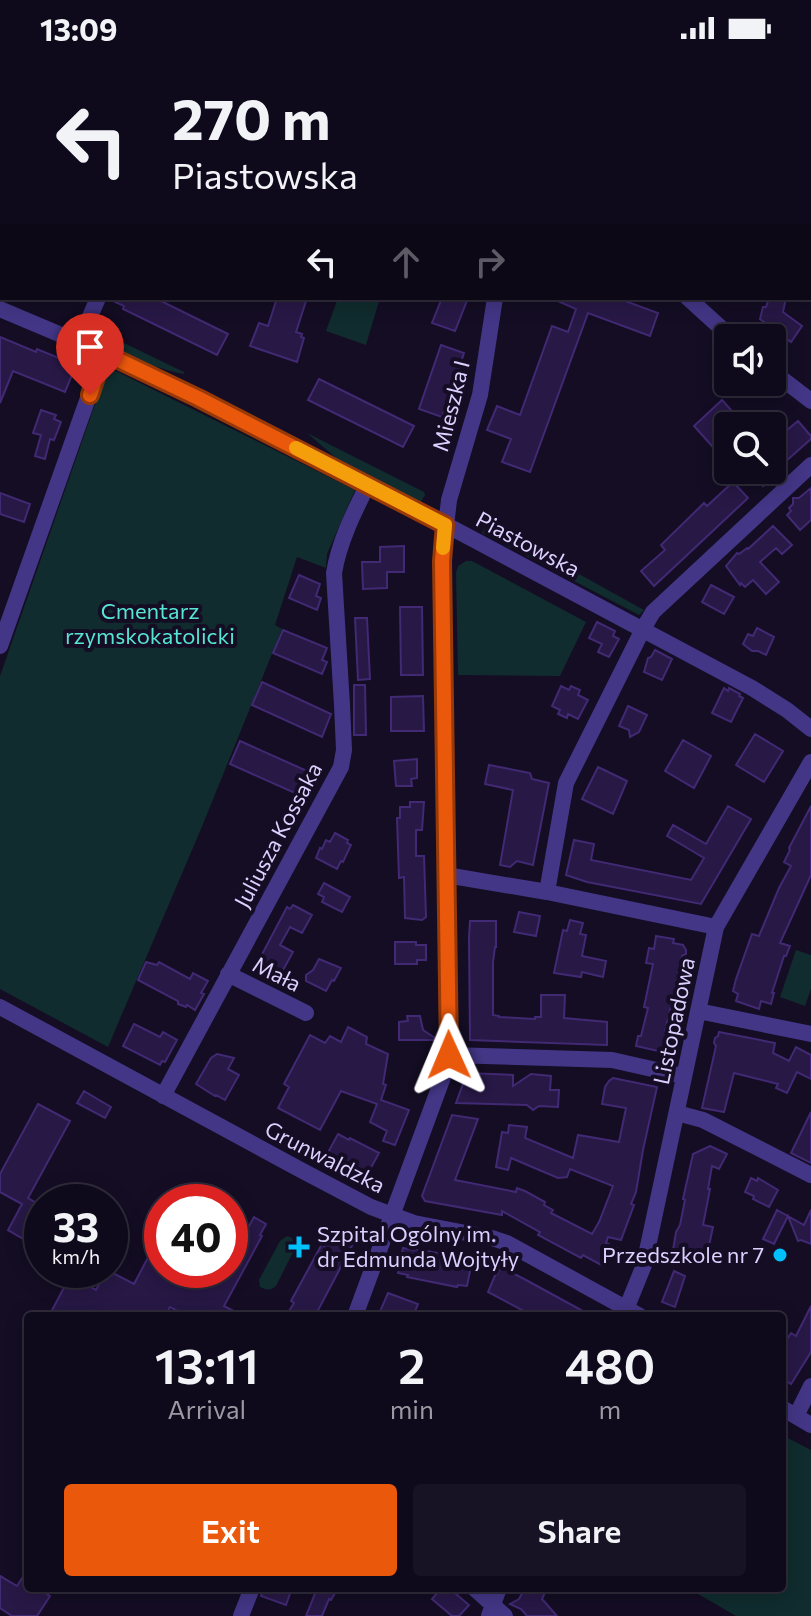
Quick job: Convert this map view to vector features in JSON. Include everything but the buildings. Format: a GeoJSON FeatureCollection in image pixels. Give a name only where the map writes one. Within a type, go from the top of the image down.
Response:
{"type":"FeatureCollection","features":[{"type":"Feature","properties":{"kind":"street"},"geometry":{"type":"LineString","coordinates":[[79,342],[97,300]]}},
{"type":"Feature","properties":{"kind":"street","name":"Mieszka I"},"geometry":{"type":"LineString","coordinates":[[356,1312],[449,1055],[442,575],[445,525],[449,500],[480,395],[495,300]]}},
{"type":"Feature","properties":{"kind":"street"},"geometry":{"type":"LineString","coordinates":[[690,300],[717,324]]}},
{"type":"Feature","properties":{"kind":"street","name":"Piastowska"},"geometry":{"type":"LineString","coordinates":[[0,309],[183,390],[368,484],[752,688],[811,729]]}},
{"type":"Feature","properties":{"kind":"street"},"geometry":{"type":"LineString","coordinates":[[0,646],[104,353]]}},
{"type":"Feature","properties":{"kind":"street"},"geometry":{"type":"LineString","coordinates":[[786,382],[811,401]]}},
{"type":"Feature","properties":{"kind":"street"},"geometry":{"type":"LineString","coordinates":[[547,892],[566,783],[653,612],[811,465]]}},
{"type":"Feature","properties":{"kind":"street","name":"Juliusza Kossaka"},"geometry":{"type":"LineString","coordinates":[[163,1096],[341,767],[344,750],[334,573],[342,543],[368,484]]}},
{"type":"Feature","properties":{"kind":"street","name":"Listopadowa"},"geometry":{"type":"LineString","coordinates":[[632,1312],[716,927],[811,762]]}},
{"type":"Feature","properties":{"kind":"street"},"geometry":{"type":"LineString","coordinates":[[446,875],[547,892],[716,927]]}},
{"type":"Feature","properties":{"kind":"street","name":"Mała"},"geometry":{"type":"LineString","coordinates":[[228,974],[306,1013]]}},
{"type":"Feature","properties":{"kind":"street","name":"Grunwaldzka"},"geometry":{"type":"LineString","coordinates":[[0,1007],[299,1169],[392,1215],[414,1223],[507,1243],[632,1312]]}},
{"type":"Feature","properties":{"kind":"street"},"geometry":{"type":"LineString","coordinates":[[698,1011],[811,1034]]}},
{"type":"Feature","properties":{"kind":"street"},"geometry":{"type":"LineString","coordinates":[[449,1055],[612,1060],[683,1076]]}},
{"type":"Feature","properties":{"kind":"street"},"geometry":{"type":"LineString","coordinates":[[677,1113],[703,1120],[811,1175]]}},
{"type":"Feature","properties":{"kind":"street"},"geometry":{"type":"LineString","coordinates":[[796,1416],[811,1386]]}},
{"type":"Feature","properties":{"kind":"street"},"geometry":{"type":"LineString","coordinates":[[241,1616],[250,1592]]}},
{"type":"Feature","properties":{"kind":"street"},"geometry":{"type":"LineString","coordinates":[[479,1592],[497,1606]]}},
{"type":"Feature","properties":{"kind":"green space"},"geometry":{"type":"Polygon","coordinates":[[[337,300],[379,300],[366,345],[326,331],[337,300]]]}},
{"type":"Feature","properties":{"kind":"green space"},"geometry":{"type":"Polygon","coordinates":[[[93,328],[184,374],[119,352],[98,336],[93,328]]]}},
{"type":"Feature","properties":{"kind":"green space","name":"Cmentarz rzymskokatolicki"},"geometry":{"type":"Polygon","coordinates":[[[108,367],[355,490],[327,554],[326,568],[297,557],[275,625],[282,629],[108,1047],[0,989],[0,676],[108,367]]]}},
{"type":"Feature","properties":{"kind":"green space"},"geometry":{"type":"Polygon","coordinates":[[[307,433],[425,495],[421,502],[336,458],[307,433]]]}},
{"type":"Feature","properties":{"kind":"green space"},"geometry":{"type":"Polygon","coordinates":[[[486,526],[644,610],[639,615],[482,533],[486,526]]]}},
{"type":"Feature","properties":{"kind":"green space"},"geometry":{"type":"Polygon","coordinates":[[[472,561],[586,622],[560,676],[458,675],[456,573],[458,566],[472,561]]]}},
{"type":"Feature","properties":{"kind":"green space"},"geometry":{"type":"Polygon","coordinates":[[[796,950],[811,955],[811,989],[805,1006],[780,997],[796,950]]]}},
{"type":"Feature","properties":{"kind":"green space"},"geometry":{"type":"Polygon","coordinates":[[[287,1236],[292,1238],[295,1248],[276,1286],[268,1290],[260,1287],[259,1280],[280,1241],[287,1236]]]}},
{"type":"Feature","properties":{"kind":"green space"},"geometry":{"type":"Polygon","coordinates":[[[786,1437],[811,1450],[811,1616],[736,1616],[695,1592],[786,1592],[786,1437]]]}},
{"type":"Feature","properties":{"kind":"slow traffic"},"geometry":{"type":"LineString","coordinates":[[296,448],[445,525],[443,548]]}},
{"type":"Feature","properties":{"kind":"place","name":"Szpital Ogólny im. dr Edmunda Wojtyły"},"geometry":{"type":"Point","coordinates":[299,1247]}},
{"type":"Feature","properties":{"kind":"place","name":"Przedszkole nr 7"},"geometry":{"type":"Point","coordinates":[780,1255]}},
{"type":"Feature","properties":{"kind":"route"},"geometry":{"type":"LineString","coordinates":[[90,395],[104,353],[445,525],[442,561],[449,1055]]}}]}
